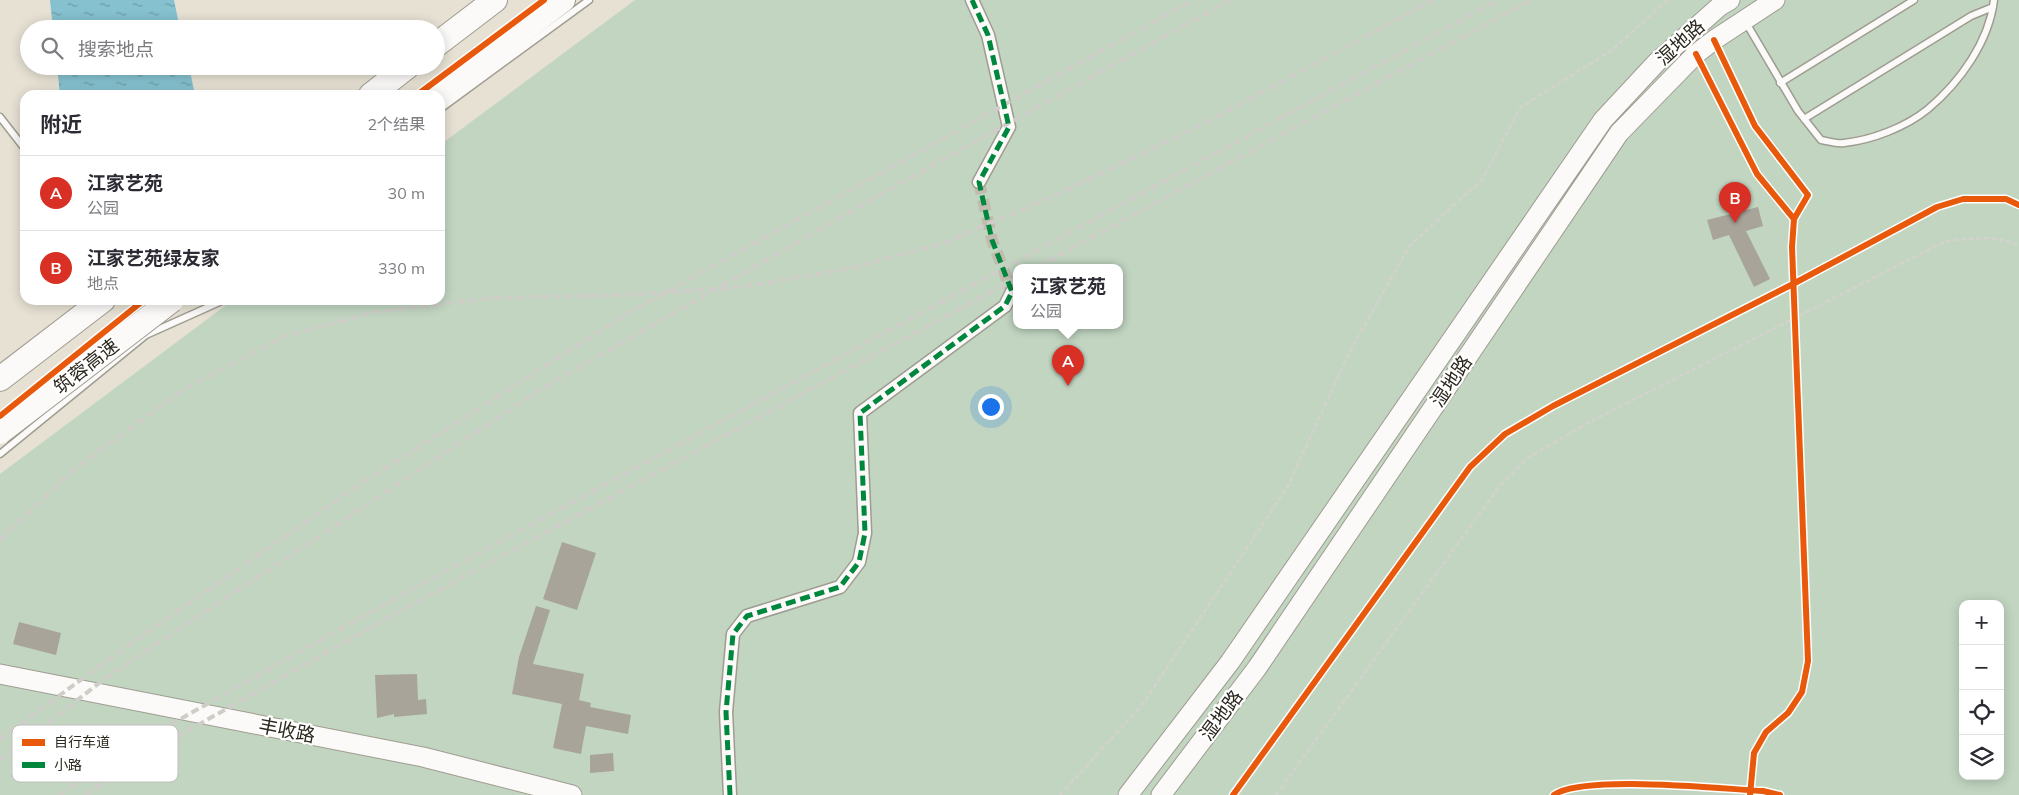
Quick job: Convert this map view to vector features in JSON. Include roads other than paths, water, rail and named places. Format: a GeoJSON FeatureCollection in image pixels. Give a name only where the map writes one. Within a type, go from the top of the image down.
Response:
{"type":"FeatureCollection","features":[{"type":"Feature","properties":{"kind":"highway"},"geometry":{"type":"LineString","coordinates":[[445,38],[495,0]]}},
{"type":"Feature","properties":{"kind":"highway"},"geometry":{"type":"LineString","coordinates":[[445,90],[563,0]]}},
{"type":"Feature","properties":{"kind":"highway"},"geometry":{"type":"LineString","coordinates":[[377,90],[397,75]]}},
{"type":"Feature","properties":{"kind":"highway"},"geometry":{"type":"LineString","coordinates":[[0,379],[96,305]]}},
{"type":"Feature","properties":{"kind":"highway","name":"筑蓉高速"},"geometry":{"type":"LineString","coordinates":[[0,432],[165,305]]}},
{"type":"Feature","properties":{"kind":"street"},"geometry":{"type":"LineString","coordinates":[[972,0],[988,35],[1009,127],[979,182]]}},
{"type":"Feature","properties":{"kind":"street","name":"湿地路"},"geometry":{"type":"LineString","coordinates":[[1128,795],[1230,662],[1603,120],[1657,62],[1720,6],[1730,0]]}},
{"type":"Feature","properties":{"kind":"street","name":"湿地路"},"geometry":{"type":"LineString","coordinates":[[1161,795],[1257,668],[1619,133],[1696,54],[1775,0]]}},
{"type":"Feature","properties":{"kind":"street"},"geometry":{"type":"LineString","coordinates":[[730,795],[726,712],[733,634],[747,616],[840,587],[859,562],[865,532],[860,413],[1005,306],[1012,292]]}},
{"type":"Feature","properties":{"kind":"street","name":"丰收路"},"geometry":{"type":"LineString","coordinates":[[0,674],[423,757],[572,795]]}},
{"type":"Feature","properties":{"kind":"lane"},"geometry":{"type":"LineString","coordinates":[[445,105],[589,0]]}},
{"type":"Feature","properties":{"kind":"lane"},"geometry":{"type":"LineString","coordinates":[[1780,83],[1914,0]]}},
{"type":"Feature","properties":{"kind":"lane"},"geometry":{"type":"LineString","coordinates":[[1744,20],[1780,83],[1804,119],[1821,140],[1842,143],[1870,138],[1902,125],[1927,110],[1951,86],[1976,53],[1992,16],[1994,3]]}},
{"type":"Feature","properties":{"kind":"lane"},"geometry":{"type":"LineString","coordinates":[[1804,119],[1994,3]]}},
{"type":"Feature","properties":{"kind":"lane"},"geometry":{"type":"LineString","coordinates":[[0,117],[20,143]]}},
{"type":"Feature","properties":{"kind":"lane"},"geometry":{"type":"LineString","coordinates":[[149,305],[166,326]]}},
{"type":"Feature","properties":{"kind":"lane"},"geometry":{"type":"LineString","coordinates":[[0,454],[146,335],[213,305]]}},
{"type":"Feature","properties":{"kind":"water"},"geometry":{"type":"Polygon","coordinates":[[[50,0],[174,0],[178,20],[52,20],[50,0]]]}},
{"type":"Feature","properties":{"kind":"water"},"geometry":{"type":"Polygon","coordinates":[[[58,75],[191,75],[194,90],[59,90],[58,75]]]}},
{"type":"Feature","properties":{"kind":"tunnel"},"geometry":{"type":"LineString","coordinates":[[979,182],[992,240],[1012,292]]}},
{"type":"Feature","properties":{"kind":"railway"},"geometry":{"type":"LineString","coordinates":[[19,725],[112,657],[353,489],[625,315],[1193,0]]}},
{"type":"Feature","properties":{"kind":"railway"},"geometry":{"type":"LineString","coordinates":[[45,725],[107,677],[541,389],[908,179],[1230,0]]}},
{"type":"Feature","properties":{"kind":"railway"},"geometry":{"type":"LineString","coordinates":[[445,304],[493,298],[626,295],[742,287],[847,269],[944,243],[1058,194],[1207,122],[1433,0]]}},
{"type":"Feature","properties":{"kind":"railway"},"geometry":{"type":"LineString","coordinates":[[170,725],[385,604],[1498,0]]}},
{"type":"Feature","properties":{"kind":"railway"},"geometry":{"type":"LineString","coordinates":[[1043,264],[1531,0]]}},
{"type":"Feature","properties":{"kind":"railway"},"geometry":{"type":"LineString","coordinates":[[178,736],[391,616],[1013,280]]}},
{"type":"Feature","properties":{"kind":"railway"},"geometry":{"type":"LineString","coordinates":[[0,540],[74,469],[186,388],[285,336],[376,312],[434,305]]}},
{"type":"Feature","properties":{"kind":"railway"},"geometry":{"type":"LineString","coordinates":[[0,739],[12,730]]}},
{"type":"Feature","properties":{"kind":"railway"},"geometry":{"type":"LineString","coordinates":[[0,760],[12,751]]}},
{"type":"Feature","properties":{"kind":"railway"},"geometry":{"type":"LineString","coordinates":[[59,795],[79,782]]}},
{"type":"Feature","properties":{"kind":"railway"},"geometry":{"type":"LineString","coordinates":[[85,795],[105,782]]}},
{"type":"Feature","properties":{"kind":"place","name":"江家艺苑绿友家"},"geometry":{"type":"Point","coordinates":[1735,223]}},
{"type":"Feature","properties":{"kind":"place","name":"江家艺苑"},"geometry":{"type":"Point","coordinates":[1068,386]}}]}
